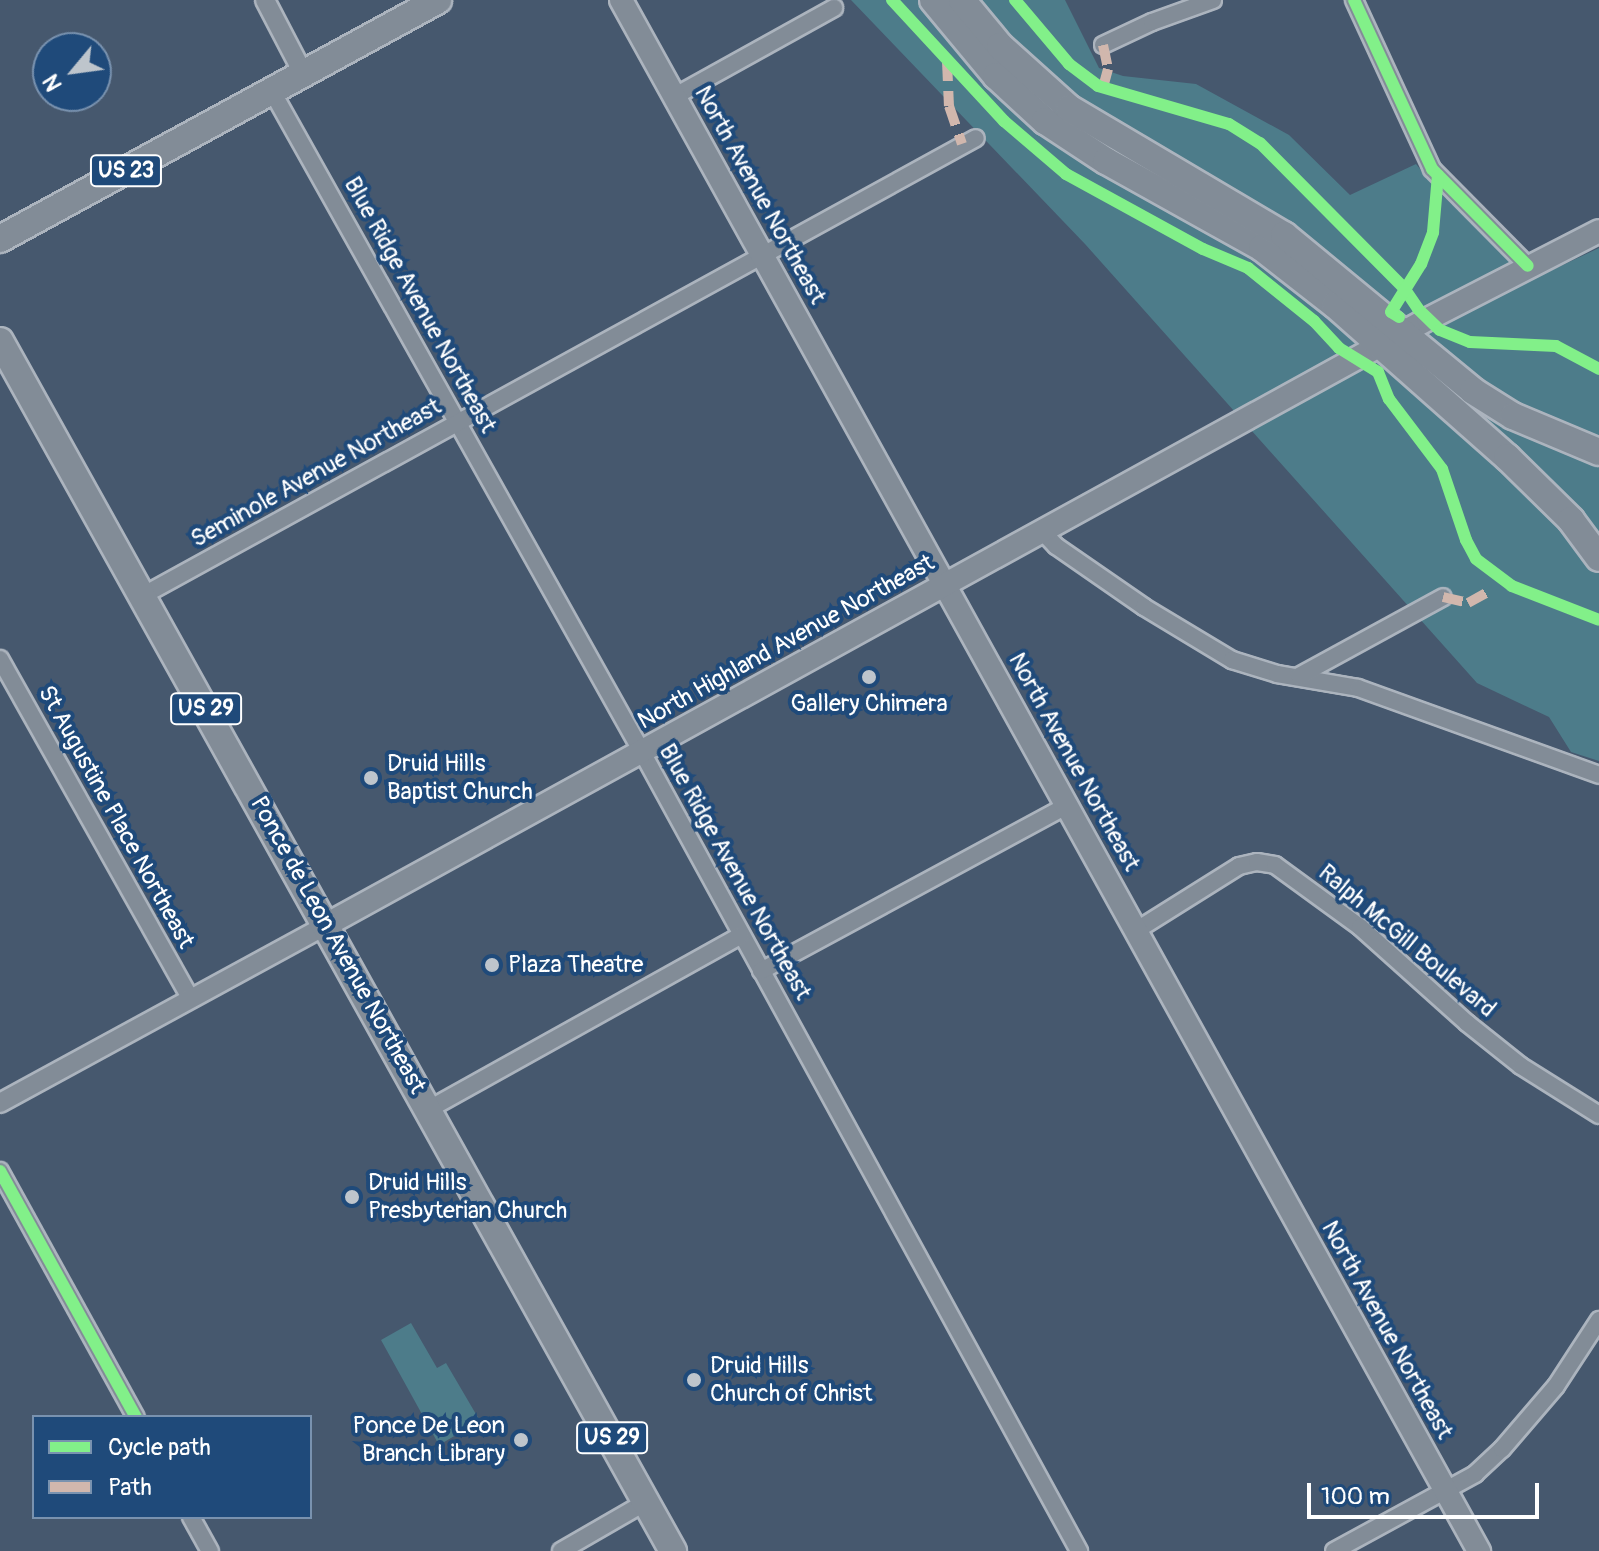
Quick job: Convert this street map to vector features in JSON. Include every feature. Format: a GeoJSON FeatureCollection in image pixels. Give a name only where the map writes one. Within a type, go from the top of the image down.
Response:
{"type":"FeatureCollection","features":[{"type":"Feature","properties":{"kind":"highway","name":"US 23"},"geometry":{"type":"LineString","coordinates":[[0,239],[273,93],[438,0]]}},
{"type":"Feature","properties":{"kind":"highway"},"geometry":{"type":"LineString","coordinates":[[933,0],[996,76],[1045,121],[1106,161],[1262,248],[1335,305],[1513,416],[1599,452]]}},
{"type":"Feature","properties":{"kind":"highway"},"geometry":{"type":"LineString","coordinates":[[962,0],[1000,46],[1069,108],[1284,235],[1571,520],[1599,558]]}},
{"type":"Feature","properties":{"kind":"highway","name":"Ponce de Leon Avenue Northeast"},"geometry":{"type":"LineString","coordinates":[[0,341],[673,1551]]}},
{"type":"Feature","properties":{"kind":"main road","name":"North Avenue Northeast"},"geometry":{"type":"LineString","coordinates":[[621,0],[1479,1551]]}},
{"type":"Feature","properties":{"kind":"main road","name":"North Highland Avenue Northeast"},"geometry":{"type":"LineString","coordinates":[[326,925],[1391,340],[1599,231]]}},
{"type":"Feature","properties":{"kind":"street"},"geometry":{"type":"LineString","coordinates":[[265,0],[304,75]]}},
{"type":"Feature","properties":{"kind":"street"},"geometry":{"type":"LineString","coordinates":[[1103,45],[1152,22],[1213,0]]}},
{"type":"Feature","properties":{"kind":"street"},"geometry":{"type":"LineString","coordinates":[[1354,0],[1432,169],[1528,266]]}},
{"type":"Feature","properties":{"kind":"street"},"geometry":{"type":"LineString","coordinates":[[675,96],[834,8]]}},
{"type":"Feature","properties":{"kind":"street","name":"Blue Ridge Avenue Northeast"},"geometry":{"type":"LineString","coordinates":[[273,93],[642,752],[1079,1551]]}},
{"type":"Feature","properties":{"kind":"street","name":"Seminole Avenue Northeast"},"geometry":{"type":"LineString","coordinates":[[142,596],[976,138]]}},
{"type":"Feature","properties":{"kind":"street"},"geometry":{"type":"LineString","coordinates":[[1042,531],[1056,546],[1211,649],[1251,667],[1358,688],[1599,775]]}},
{"type":"Feature","properties":{"kind":"street"},"geometry":{"type":"LineString","coordinates":[[1299,676],[1443,597]]}},
{"type":"Feature","properties":{"kind":"street","name":"St Augustine Place Northeast"},"geometry":{"type":"LineString","coordinates":[[0,659],[190,998]]}},
{"type":"Feature","properties":{"kind":"street"},"geometry":{"type":"LineString","coordinates":[[761,971],[1068,805]]}},
{"type":"Feature","properties":{"kind":"street","name":"Ralph McGill Boulevard"},"geometry":{"type":"LineString","coordinates":[[1137,930],[1239,866],[1257,862],[1275,865],[1360,927],[1467,1023],[1521,1066],[1599,1115]]}},
{"type":"Feature","properties":{"kind":"street","name":"North Highland Avenue Northeast"},"geometry":{"type":"LineString","coordinates":[[0,1103],[326,925]]}},
{"type":"Feature","properties":{"kind":"street"},"geometry":{"type":"LineString","coordinates":[[429,1109],[741,935]]}},
{"type":"Feature","properties":{"kind":"street"},"geometry":{"type":"LineString","coordinates":[[0,1171],[135,1415]]}},
{"type":"Feature","properties":{"kind":"street"},"geometry":{"type":"LineString","coordinates":[[1334,1551],[1475,1474],[1502,1449],[1556,1386],[1599,1320]]}},
{"type":"Feature","properties":{"kind":"street"},"geometry":{"type":"LineString","coordinates":[[561,1551],[646,1502]]}},
{"type":"Feature","properties":{"kind":"street"},"geometry":{"type":"LineString","coordinates":[[192,1519],[210,1551]]}},
{"type":"Feature","properties":{"kind":"shaded area"},"geometry":{"type":"Polygon","coordinates":[[[851,0],[1065,0],[1099,68],[1123,76],[1196,84],[1289,135],[1350,195],[1416,164],[1438,191],[1531,280],[1599,248],[1599,761],[1571,752],[1549,717],[1477,683],[1085,244],[851,0]]]}},
{"type":"Feature","properties":{"kind":"shaded area"},"geometry":{"type":"Polygon","coordinates":[[[411,1323],[437,1368],[446,1363],[480,1421],[439,1445],[381,1340],[411,1323]]]}},
{"type":"Feature","properties":{"kind":"marked path"},"geometry":{"type":"LineString","coordinates":[[1103,45],[1108,69],[1103,88]]}},
{"type":"Feature","properties":{"kind":"marked path"},"geometry":{"type":"LineString","coordinates":[[947,61],[949,106],[962,144]]}},
{"type":"Feature","properties":{"kind":"marked path"},"geometry":{"type":"LineString","coordinates":[[1443,597],[1468,603],[1490,591]]}},
{"type":"Feature","properties":{"kind":"cycle path"},"geometry":{"type":"LineString","coordinates":[[892,0],[1004,121],[1066,174],[1203,249],[1248,268],[1314,321],[1339,348],[1378,372],[1389,399],[1442,469],[1466,540],[1476,559],[1512,586],[1599,620]]}},
{"type":"Feature","properties":{"kind":"cycle path"},"geometry":{"type":"LineString","coordinates":[[1015,0],[1069,64],[1098,86],[1229,124],[1260,143],[1404,288],[1418,309],[1440,330],[1470,342],[1556,346],[1599,369]]}},
{"type":"Feature","properties":{"kind":"cycle path"},"geometry":{"type":"LineString","coordinates":[[1354,0],[1432,169],[1528,266]]}},
{"type":"Feature","properties":{"kind":"cycle path"},"geometry":{"type":"LineString","coordinates":[[1399,317],[1391,312],[1421,264],[1433,232],[1438,175]]}},
{"type":"Feature","properties":{"kind":"cycle path"},"geometry":{"type":"LineString","coordinates":[[0,1171],[135,1415]]}},
{"type":"Feature","properties":{"kind":"place","name":"Gallery Chimera"},"geometry":{"type":"Point","coordinates":[869,677]}},
{"type":"Feature","properties":{"kind":"place","name":"Druid Hills Baptist Church"},"geometry":{"type":"Point","coordinates":[371,778]}},
{"type":"Feature","properties":{"kind":"place","name":"Plaza Theatre"},"geometry":{"type":"Point","coordinates":[492,965]}},
{"type":"Feature","properties":{"kind":"place","name":"Druid Hills Presbyterian Church"},"geometry":{"type":"Point","coordinates":[352,1197]}},
{"type":"Feature","properties":{"kind":"place","name":"Druid Hills Church of Christ"},"geometry":{"type":"Point","coordinates":[694,1380]}},
{"type":"Feature","properties":{"kind":"place","name":"Ponce De Leon Branch Library"},"geometry":{"type":"Point","coordinates":[521,1440]}}]}
